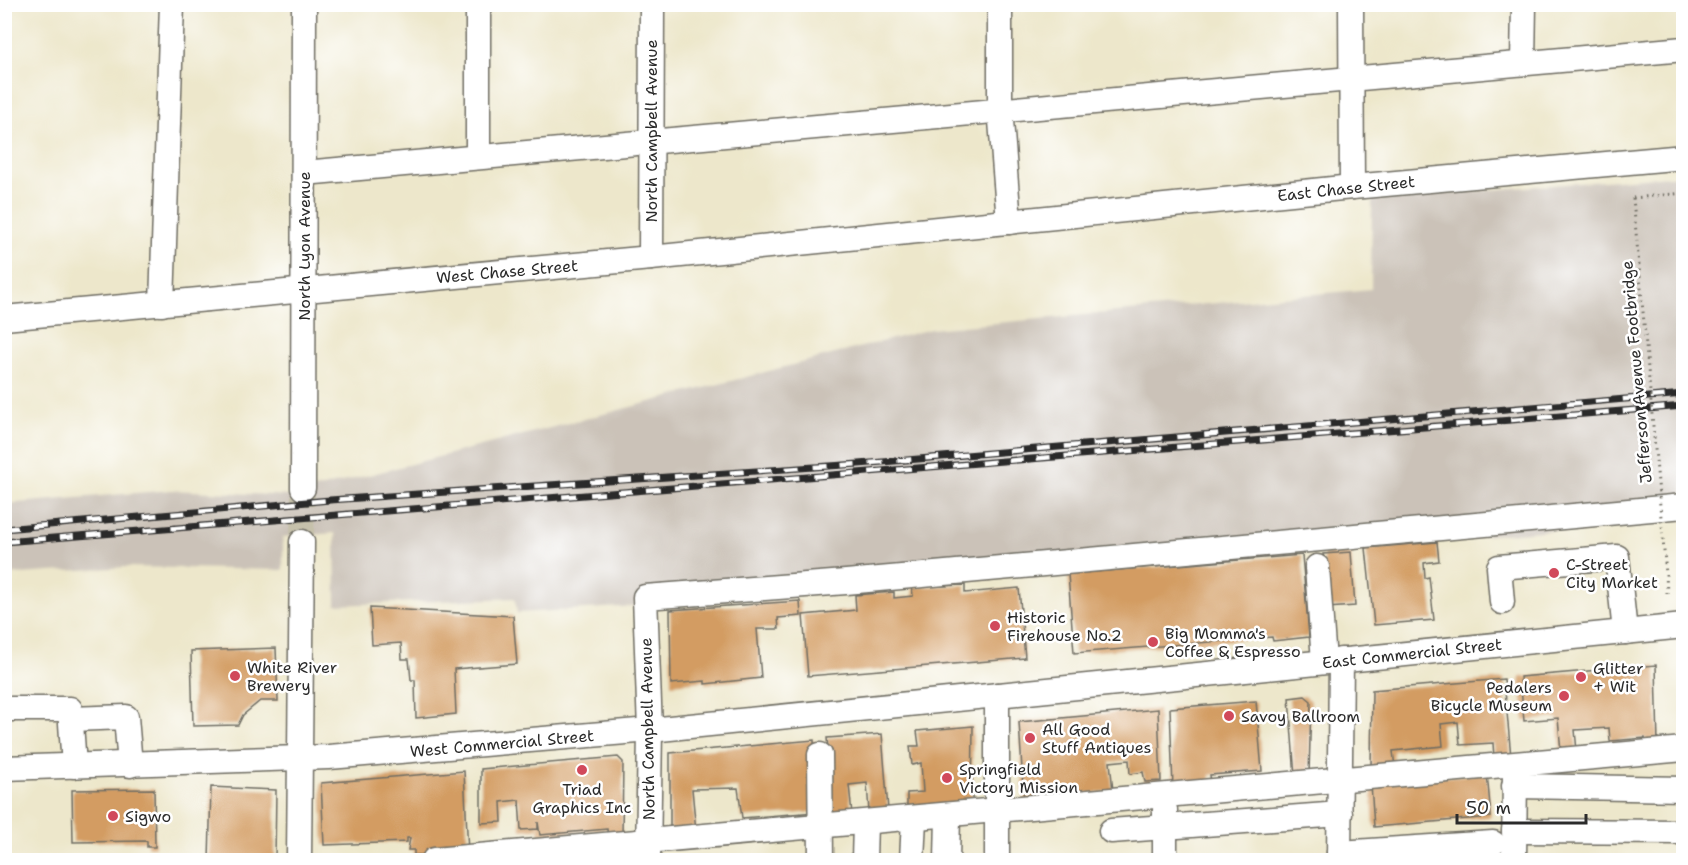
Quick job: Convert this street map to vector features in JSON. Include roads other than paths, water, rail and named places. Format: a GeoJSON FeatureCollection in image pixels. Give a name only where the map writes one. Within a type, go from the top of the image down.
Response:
{"type":"FeatureCollection","features":[{"type":"Feature","properties":{"kind":"street"},"geometry":{"type":"LineString","coordinates":[[162,304],[172,4]]}},
{"type":"Feature","properties":{"kind":"street","name":"North Lyon Avenue"},"geometry":{"type":"LineString","coordinates":[[303,488],[304,4]]}},
{"type":"Feature","properties":{"kind":"street"},"geometry":{"type":"LineString","coordinates":[[478,4],[478,156]]}},
{"type":"Feature","properties":{"kind":"street","name":"North Campbell Avenue"},"geometry":{"type":"LineString","coordinates":[[651,258],[652,4]]}},
{"type":"Feature","properties":{"kind":"street"},"geometry":{"type":"LineString","coordinates":[[1000,4],[1000,108],[1009,222]]}},
{"type":"Feature","properties":{"kind":"street"},"geometry":{"type":"LineString","coordinates":[[1351,4],[1352,187]]}},
{"type":"Feature","properties":{"kind":"street"},"geometry":{"type":"LineString","coordinates":[[1523,63],[1524,4]]}},
{"type":"Feature","properties":{"kind":"street"},"geometry":{"type":"LineString","coordinates":[[304,173],[1000,108],[1683,49]]}},
{"type":"Feature","properties":{"kind":"street","name":"East Chase Street"},"geometry":{"type":"LineString","coordinates":[[1009,222],[1352,187],[1683,157]]}},
{"type":"Feature","properties":{"kind":"street","name":"West Chase Street"},"geometry":{"type":"LineString","coordinates":[[4,318],[1009,222]]}},
{"type":"Feature","properties":{"kind":"street","name":"North Campbell Avenue"},"geometry":{"type":"LineString","coordinates":[[648,852],[650,730],[645,597],[846,582],[1683,506]]}},
{"type":"Feature","properties":{"kind":"street"},"geometry":{"type":"LineString","coordinates":[[299,861],[302,542]]}},
{"type":"Feature","properties":{"kind":"street"},"geometry":{"type":"LineString","coordinates":[[1502,602],[1499,567],[1617,557],[1625,632]]}},
{"type":"Feature","properties":{"kind":"street"},"geometry":{"type":"LineString","coordinates":[[1317,567],[1332,661],[1340,779],[1340,857],[1493,843]]}},
{"type":"Feature","properties":{"kind":"street","name":"East Commercial Street"},"geometry":{"type":"LineString","coordinates":[[997,695],[1683,626]]}},
{"type":"Feature","properties":{"kind":"street"},"geometry":{"type":"LineString","coordinates":[[997,695],[998,861]]}},
{"type":"Feature","properties":{"kind":"street","name":"West Commercial Street"},"geometry":{"type":"LineString","coordinates":[[4,768],[300,760],[650,730],[997,695]]}},
{"type":"Feature","properties":{"kind":"street"},"geometry":{"type":"LineString","coordinates":[[4,709],[70,709],[74,766]]}},
{"type":"Feature","properties":{"kind":"street"},"geometry":{"type":"LineString","coordinates":[[71,719],[126,717],[130,765]]}},
{"type":"Feature","properties":{"kind":"street"},"geometry":{"type":"LineString","coordinates":[[1515,775],[1683,749]]}},
{"type":"Feature","properties":{"kind":"street"},"geometry":{"type":"LineString","coordinates":[[820,755],[822,861]]}},
{"type":"Feature","properties":{"kind":"street"},"geometry":{"type":"LineString","coordinates":[[1514,861],[1515,775]]}},
{"type":"Feature","properties":{"kind":"street"},"geometry":{"type":"LineString","coordinates":[[434,861],[648,852],[822,827],[1340,779],[1515,775],[1683,789]]}},
{"type":"Feature","properties":{"kind":"street"},"geometry":{"type":"LineString","coordinates":[[1165,861],[1166,796]]}},
{"type":"Feature","properties":{"kind":"street"},"geometry":{"type":"LineString","coordinates":[[1111,831],[1340,814]]}},
{"type":"Feature","properties":{"kind":"street"},"geometry":{"type":"LineString","coordinates":[[947,861],[948,816]]}},
{"type":"Feature","properties":{"kind":"street"},"geometry":{"type":"LineString","coordinates":[[912,861],[914,819]]}},
{"type":"Feature","properties":{"kind":"street"},"geometry":{"type":"LineString","coordinates":[[864,861],[865,823]]}},
{"type":"Feature","properties":{"kind":"street"},"geometry":{"type":"LineString","coordinates":[[1514,831],[1683,832]]}},
{"type":"Feature","properties":{"kind":"tunnel"},"geometry":{"type":"LineString","coordinates":[[302,542],[303,488]]}},
{"type":"Feature","properties":{"kind":"railway"},"geometry":{"type":"LineString","coordinates":[[4,529],[330,500],[859,464],[1684,394]]}},
{"type":"Feature","properties":{"kind":"railway"},"geometry":{"type":"LineString","coordinates":[[4,542],[1684,406]]}},
{"type":"Feature","properties":{"kind":"place","name":"C-Street City Market"},"geometry":{"type":"Point","coordinates":[1554,573]}},
{"type":"Feature","properties":{"kind":"place","name":"Historic Firehouse No.2"},"geometry":{"type":"Point","coordinates":[995,626]}},
{"type":"Feature","properties":{"kind":"place","name":"Big Momma's Coffee & Espresso"},"geometry":{"type":"Point","coordinates":[1153,642]}},
{"type":"Feature","properties":{"kind":"place","name":"White River Brewery"},"geometry":{"type":"Point","coordinates":[235,676]}},
{"type":"Feature","properties":{"kind":"place","name":"Glitter + Wit"},"geometry":{"type":"Point","coordinates":[1581,677]}},
{"type":"Feature","properties":{"kind":"place","name":"Pedalers Bicycle Museum"},"geometry":{"type":"Point","coordinates":[1564,696]}},
{"type":"Feature","properties":{"kind":"place","name":"Savoy Ballroom"},"geometry":{"type":"Point","coordinates":[1229,716]}},
{"type":"Feature","properties":{"kind":"place","name":"All Good Stuff Antiques"},"geometry":{"type":"Point","coordinates":[1030,738]}},
{"type":"Feature","properties":{"kind":"place","name":"Triad Graphics Inc"},"geometry":{"type":"Point","coordinates":[582,770]}},
{"type":"Feature","properties":{"kind":"place","name":"Springfield Victory Mission"},"geometry":{"type":"Point","coordinates":[947,778]}},
{"type":"Feature","properties":{"kind":"place","name":"Sigwo"},"geometry":{"type":"Point","coordinates":[113,816]}}]}
